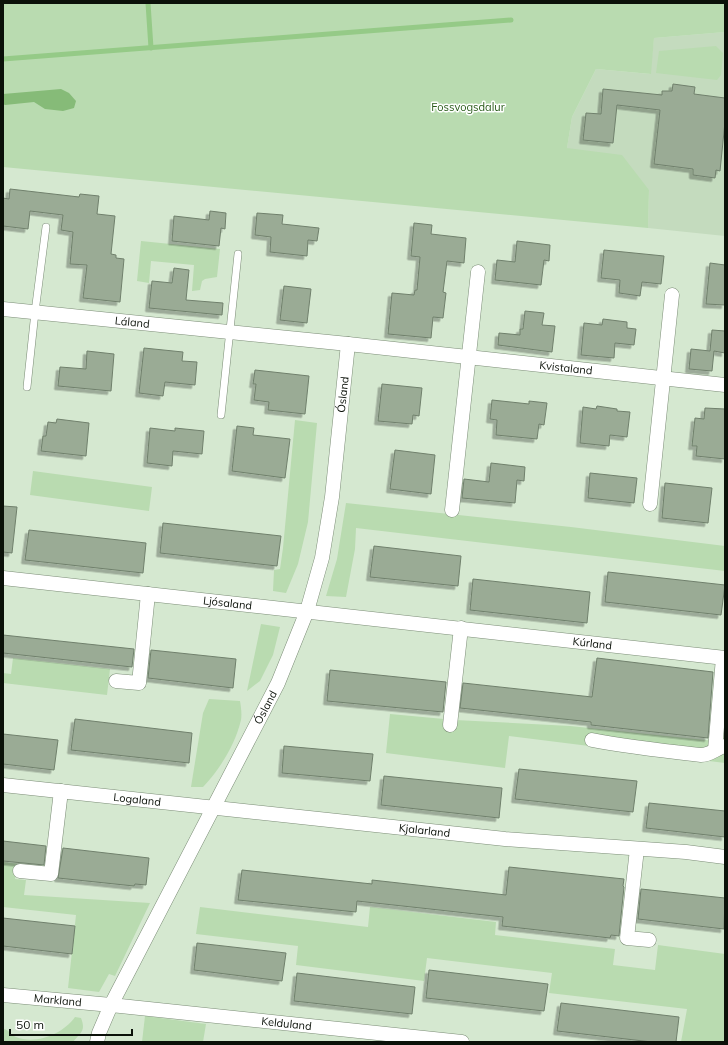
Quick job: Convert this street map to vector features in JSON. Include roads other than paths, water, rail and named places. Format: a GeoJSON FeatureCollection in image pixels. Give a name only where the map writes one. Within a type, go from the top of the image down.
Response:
{"type":"FeatureCollection","features":[{"type":"Feature","properties":{"kind":"street"},"geometry":{"type":"LineString","coordinates":[[452,510],[478,272]]}},
{"type":"Feature","properties":{"kind":"street"},"geometry":{"type":"LineString","coordinates":[[650,504],[672,295]]}},
{"type":"Feature","properties":{"kind":"street","name":"Láland"},"geometry":{"type":"LineString","coordinates":[[3,309],[348,344]]}},
{"type":"Feature","properties":{"kind":"street","name":"Kvistaland"},"geometry":{"type":"LineString","coordinates":[[348,344],[725,385]]}},
{"type":"Feature","properties":{"kind":"street","name":"Ósland"},"geometry":{"type":"LineString","coordinates":[[97,1042],[99,1033],[112,1006],[278,683],[307,612],[322,558],[332,497],[348,344]]}},
{"type":"Feature","properties":{"kind":"street","name":"Ljósaland"},"geometry":{"type":"LineString","coordinates":[[3,578],[307,612]]}},
{"type":"Feature","properties":{"kind":"street"},"geometry":{"type":"LineString","coordinates":[[116,681],[139,683],[148,594]]}},
{"type":"Feature","properties":{"kind":"street","name":"Kúrland"},"geometry":{"type":"LineString","coordinates":[[307,612],[724,658],[720,748],[706,755],[701,755],[654,750],[592,740]]}},
{"type":"Feature","properties":{"kind":"street"},"geometry":{"type":"LineString","coordinates":[[450,725],[461,628]]}},
{"type":"Feature","properties":{"kind":"street","name":"Logaland"},"geometry":{"type":"LineString","coordinates":[[3,785],[213,808]]}},
{"type":"Feature","properties":{"kind":"street"},"geometry":{"type":"LineString","coordinates":[[20,871],[51,874],[61,791]]}},
{"type":"Feature","properties":{"kind":"street","name":"Kjalarland"},"geometry":{"type":"LineString","coordinates":[[213,808],[505,839],[686,852],[725,857]]}},
{"type":"Feature","properties":{"kind":"street"},"geometry":{"type":"LineString","coordinates":[[637,849],[627,938],[649,940]]}},
{"type":"Feature","properties":{"kind":"street","name":"Markland"},"geometry":{"type":"LineString","coordinates":[[3,995],[112,1006]]}},
{"type":"Feature","properties":{"kind":"street","name":"Kelduland"},"geometry":{"type":"LineString","coordinates":[[112,1006],[462,1042]]}},
{"type":"Feature","properties":{"kind":"lane"},"geometry":{"type":"LineString","coordinates":[[27,387],[46,227]]}},
{"type":"Feature","properties":{"kind":"lane"},"geometry":{"type":"LineString","coordinates":[[221,415],[238,254]]}},
{"type":"Feature","properties":{"kind":"waterway"},"geometry":{"type":"LineString","coordinates":[[148,3],[151,48]]}},
{"type":"Feature","properties":{"kind":"waterway"},"geometry":{"type":"LineString","coordinates":[[3,59],[511,20]]}},
{"type":"Feature","properties":{"kind":"park label","name":"Fossvogsdalur"},"geometry":{"type":"Point","coordinates":[468,107]}}]}
